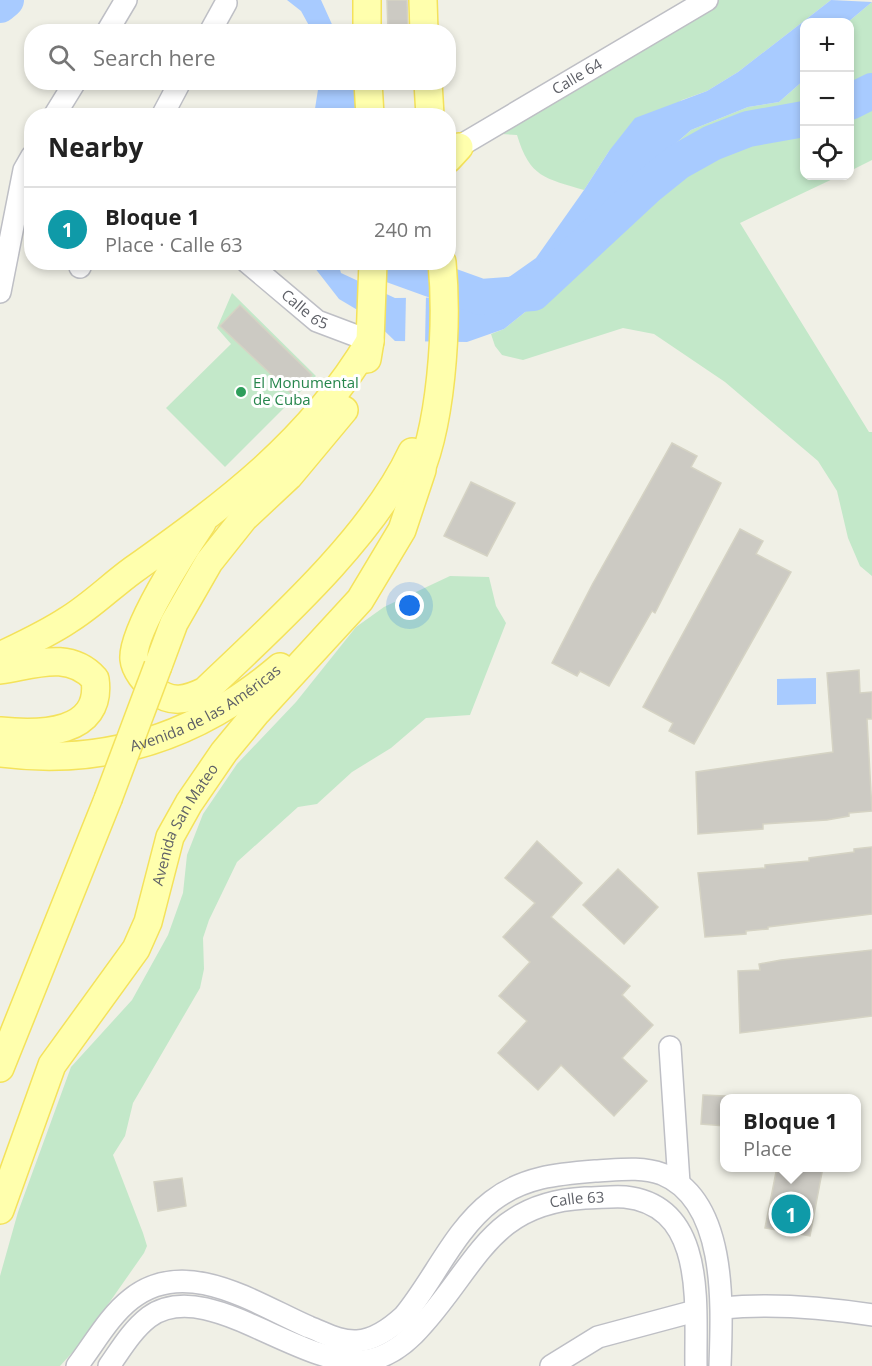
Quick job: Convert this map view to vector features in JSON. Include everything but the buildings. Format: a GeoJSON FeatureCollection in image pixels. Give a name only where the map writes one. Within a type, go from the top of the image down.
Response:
{"type":"FeatureCollection","features":[{"type":"Feature","properties":{"kind":"main road"},"geometry":{"type":"LineString","coordinates":[[367,0],[367,24]]}},
{"type":"Feature","properties":{"kind":"main road"},"geometry":{"type":"LineString","coordinates":[[423,0],[424,24]]}},
{"type":"Feature","properties":{"kind":"main road"},"geometry":{"type":"LineString","coordinates":[[368,90],[370,108]]}},
{"type":"Feature","properties":{"kind":"main road"},"geometry":{"type":"LineString","coordinates":[[428,90],[430,108]]}},
{"type":"Feature","properties":{"kind":"main road"},"geometry":{"type":"LineString","coordinates":[[0,1068],[108,799],[174,623],[209,562],[244,518],[321,441],[355,396],[363,378],[370,341],[373,270]]}},
{"type":"Feature","properties":{"kind":"main road","name":"Avenida de las Américas"},"geometry":{"type":"LineString","coordinates":[[0,753],[67,754],[113,751],[164,739],[213,715],[259,685],[301,649],[338,608],[390,532],[422,470],[434,425],[438,396],[443,270]]}},
{"type":"Feature","properties":{"kind":"main road"},"geometry":{"type":"LineString","coordinates":[[0,656],[70,619],[132,571],[202,523],[280,455],[317,417],[348,379],[370,341]]}},
{"type":"Feature","properties":{"kind":"main road"},"geometry":{"type":"LineString","coordinates":[[202,523],[161,590],[138,639],[134,658],[139,672],[153,690],[164,697],[177,700],[189,699],[205,691],[310,588],[357,535],[401,477],[438,396]]}},
{"type":"Feature","properties":{"kind":"main road","name":"Avenida San Mateo"},"geometry":{"type":"LineString","coordinates":[[0,1210],[52,1065],[136,949],[148,922],[170,837],[189,803],[224,752],[257,712],[360,600],[402,530],[422,470]]}},
{"type":"Feature","properties":{"kind":"main road"},"geometry":{"type":"LineString","coordinates":[[0,670],[58,661],[74,662],[95,679],[97,694],[89,713],[80,722],[64,728],[25,734],[0,731]]}},
{"type":"Feature","properties":{"kind":"street"},"geometry":{"type":"LineString","coordinates":[[111,24],[126,0]]}},
{"type":"Feature","properties":{"kind":"street","name":"Calle 64"},"geometry":{"type":"LineString","coordinates":[[456,149],[707,0]]}},
{"type":"Feature","properties":{"kind":"street"},"geometry":{"type":"LineString","coordinates":[[214,24],[226,3]]}},
{"type":"Feature","properties":{"kind":"street"},"geometry":{"type":"LineString","coordinates":[[59,108],[70,90]]}},
{"type":"Feature","properties":{"kind":"street"},"geometry":{"type":"LineString","coordinates":[[166,108],[176,90]]}},
{"type":"Feature","properties":{"kind":"street"},"geometry":{"type":"LineString","coordinates":[[0,292],[24,170]]}},
{"type":"Feature","properties":{"kind":"street","name":"Calle 65"},"geometry":{"type":"LineString","coordinates":[[256,270],[316,321],[370,341]]}},
{"type":"Feature","properties":{"kind":"street"},"geometry":{"type":"LineString","coordinates":[[670,1047],[679,1183]]}},
{"type":"Feature","properties":{"kind":"street","name":"Calle 63"},"geometry":{"type":"LineString","coordinates":[[77,1366],[118,1311],[132,1298],[147,1288],[173,1281],[210,1284],[335,1338],[358,1341],[378,1335],[404,1316],[478,1215],[501,1194],[522,1183],[562,1173],[644,1170],[661,1174],[679,1183],[694,1197],[706,1217],[722,1308],[720,1366]]}},
{"type":"Feature","properties":{"kind":"street","name":"Calle 63"},"geometry":{"type":"LineString","coordinates":[[109,1366],[132,1333],[151,1316],[182,1306],[212,1311],[321,1358],[362,1361],[390,1352],[417,1331],[505,1224],[538,1205],[563,1199],[632,1198],[645,1201],[665,1213],[680,1229],[690,1254],[695,1311],[696,1366]]}},
{"type":"Feature","properties":{"kind":"street"},"geometry":{"type":"LineString","coordinates":[[722,1308],[765,1304],[822,1307],[872,1315]]}},
{"type":"Feature","properties":{"kind":"street"},"geometry":{"type":"LineString","coordinates":[[551,1366],[576,1348],[598,1337],[695,1311]]}},
{"type":"Feature","properties":{"kind":"green space"},"geometry":{"type":"Polygon","coordinates":[[[707,0],[831,0],[808,18],[800,18],[800,24],[738,72],[707,91],[682,100],[609,151],[584,190],[549,179],[541,174],[527,160],[517,135],[484,133],[707,0]]]}},
{"type":"Feature","properties":{"kind":"green space"},"geometry":{"type":"Polygon","coordinates":[[[872,2],[872,160],[854,169],[854,18],[872,2]]]}},
{"type":"Feature","properties":{"kind":"green space"},"geometry":{"type":"Polygon","coordinates":[[[800,84],[800,180],[831,180],[740,223],[869,432],[872,432],[872,576],[860,566],[848,538],[837,491],[818,461],[725,382],[654,334],[623,328],[523,360],[502,355],[495,346],[491,334],[504,329],[564,281],[589,241],[631,183],[691,130],[748,107],[779,102],[800,84]]]}},
{"type":"Feature","properties":{"kind":"green space","name":"El Monumental de Cuba"},"geometry":{"type":"Polygon","coordinates":[[[232,293],[316,376],[225,467],[166,408],[231,344],[217,328],[232,293]]]}},
{"type":"Feature","properties":{"kind":"green space"},"geometry":{"type":"Polygon","coordinates":[[[450,576],[489,577],[496,606],[506,623],[470,715],[426,718],[391,748],[352,772],[317,804],[298,807],[237,862],[209,920],[203,938],[204,969],[200,988],[133,1103],[125,1136],[113,1155],[143,1233],[147,1246],[144,1253],[81,1343],[60,1366],[0,1366],[0,1276],[18,1212],[71,1067],[132,1000],[168,935],[183,893],[187,855],[203,814],[237,764],[296,702],[356,627],[384,607],[450,576]]]}},
{"type":"Feature","properties":{"kind":"water"},"geometry":{"type":"Polygon","coordinates":[[[287,0],[321,0],[332,24],[308,24],[301,11],[287,0]]]}},
{"type":"Feature","properties":{"kind":"water"},"geometry":{"type":"Polygon","coordinates":[[[831,0],[872,2],[853,18],[808,18],[831,0]]]}},
{"type":"Feature","properties":{"kind":"water"},"geometry":{"type":"Polygon","coordinates":[[[800,24],[800,84],[779,102],[748,107],[691,130],[631,183],[589,241],[564,281],[504,329],[467,342],[395,341],[371,318],[339,299],[316,270],[340,270],[341,273],[395,298],[481,297],[536,258],[609,151],[635,118],[707,91],[738,72],[800,24]]]}},
{"type":"Feature","properties":{"kind":"water"},"geometry":{"type":"Polygon","coordinates":[[[318,90],[343,90],[343,108],[315,108],[318,90]]]}},
{"type":"Feature","properties":{"kind":"water"},"geometry":{"type":"Polygon","coordinates":[[[816,678],[816,704],[777,705],[777,679],[816,678]]]}},
{"type":"Feature","properties":{"kind":"pier"},"geometry":{"type":"Polygon","coordinates":[[[406,294],[426,294],[425,344],[405,344],[406,294]]]}},
{"type":"Feature","properties":{"kind":"waterway"},"geometry":{"type":"LineString","coordinates":[[0,5],[6,0]]}},
{"type":"Feature","properties":{"kind":"waterway"},"geometry":{"type":"LineString","coordinates":[[345,90],[345,108]]}},
{"type":"Feature","properties":{"kind":"waterway"},"geometry":{"type":"LineString","coordinates":[[854,100],[872,91]]}},
{"type":"Feature","properties":{"kind":"waterway"},"geometry":{"type":"LineString","coordinates":[[406,270],[481,297],[533,293],[647,187],[678,162],[712,143],[748,129],[800,120]]}},
{"type":"Feature","properties":{"kind":"place","name":"El Monumental de Cuba"},"geometry":{"type":"Point","coordinates":[241,392]}},
{"type":"Feature","properties":{"kind":"place","name":"Bloque 1"},"geometry":{"type":"Point","coordinates":[791,1214]}}]}
